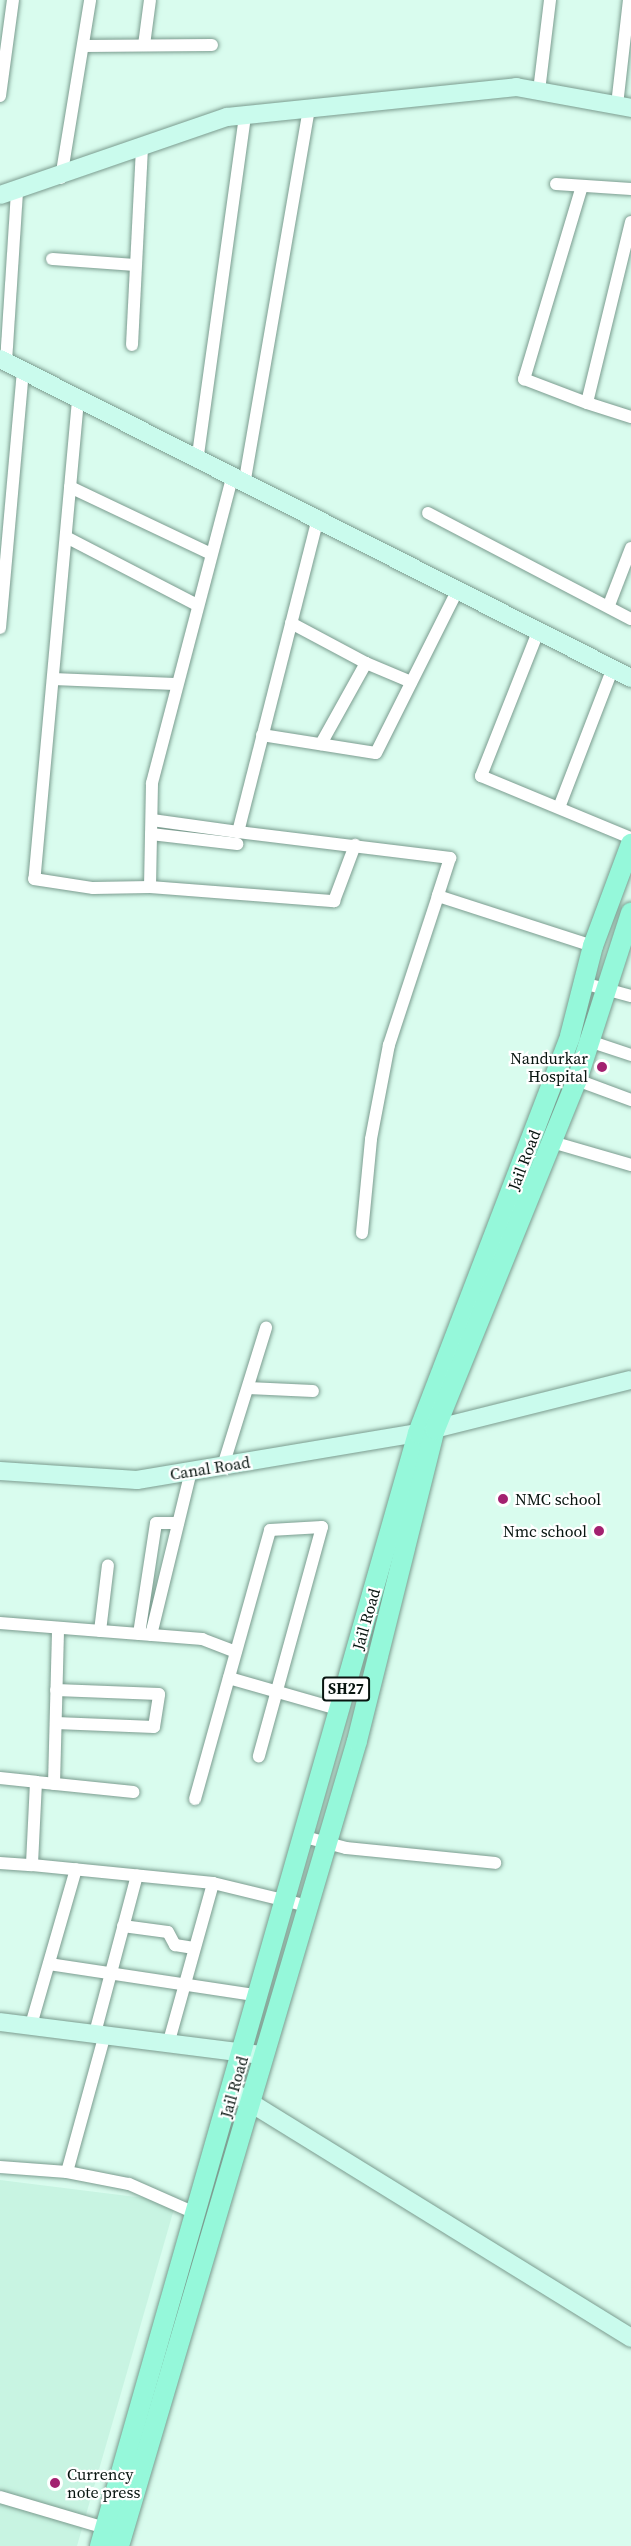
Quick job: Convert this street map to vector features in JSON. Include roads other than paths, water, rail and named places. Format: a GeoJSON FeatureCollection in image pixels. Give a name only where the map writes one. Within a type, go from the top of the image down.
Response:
{"type":"FeatureCollection","features":[{"type":"Feature","properties":{"kind":"main road","name":"Jail Road"},"geometry":{"type":"LineString","coordinates":[[102,2537],[197,2214],[254,2053],[261,1996],[341,1710],[426,1431],[539,1122],[593,946],[631,844]]}},
{"type":"Feature","properties":{"kind":"main road"},"geometry":{"type":"LineString","coordinates":[[254,2053],[308,1906],[328,1843],[426,1431],[577,1080],[631,913]]}},
{"type":"Feature","properties":{"kind":"main road"},"geometry":{"type":"LineString","coordinates":[[119,2546],[184,2328],[240,2097]]}},
{"type":"Feature","properties":{"kind":"main road"},"geometry":{"type":"LineString","coordinates":[[166,2320],[184,2328]]}},
{"type":"Feature","properties":{"kind":"street"},"geometry":{"type":"LineString","coordinates":[[0,96],[13,0]]}},
{"type":"Feature","properties":{"kind":"street"},"geometry":{"type":"LineString","coordinates":[[61,178],[90,0]]}},
{"type":"Feature","properties":{"kind":"street"},"geometry":{"type":"LineString","coordinates":[[144,45],[150,0]]}},
{"type":"Feature","properties":{"kind":"street"},"geometry":{"type":"LineString","coordinates":[[538,91],[550,0]]}},
{"type":"Feature","properties":{"kind":"street"},"geometry":{"type":"LineString","coordinates":[[629,0],[624,106],[516,87],[245,115],[142,148],[61,178],[8,192],[3,360],[197,462],[631,678]]}},
{"type":"Feature","properties":{"kind":"street"},"geometry":{"type":"LineString","coordinates":[[83,46],[212,45]]}},
{"type":"Feature","properties":{"kind":"street"},"geometry":{"type":"LineString","coordinates":[[150,887],[152,783],[175,684],[197,605],[212,554],[238,482],[309,109]]}},
{"type":"Feature","properties":{"kind":"street"},"geometry":{"type":"LineString","coordinates":[[197,462],[245,115]]}},
{"type":"Feature","properties":{"kind":"street"},"geometry":{"type":"LineString","coordinates":[[132,345],[142,148]]}},
{"type":"Feature","properties":{"kind":"street"},"geometry":{"type":"LineString","coordinates":[[556,184],[631,189]]}},
{"type":"Feature","properties":{"kind":"street"},"geometry":{"type":"LineString","coordinates":[[582,186],[524,379],[631,417]]}},
{"type":"Feature","properties":{"kind":"street"},"geometry":{"type":"LineString","coordinates":[[587,403],[631,222]]}},
{"type":"Feature","properties":{"kind":"street"},"geometry":{"type":"LineString","coordinates":[[52,259],[136,265]]}},
{"type":"Feature","properties":{"kind":"street"},"geometry":{"type":"LineString","coordinates":[[0,628],[23,370]]}},
{"type":"Feature","properties":{"kind":"street"},"geometry":{"type":"LineString","coordinates":[[78,400],[34,879],[93,888],[150,887],[334,901],[355,845]]}},
{"type":"Feature","properties":{"kind":"street"},"geometry":{"type":"LineString","coordinates":[[70,487],[212,554]]}},
{"type":"Feature","properties":{"kind":"street"},"geometry":{"type":"LineString","coordinates":[[428,513],[609,605],[631,619]]}},
{"type":"Feature","properties":{"kind":"street"},"geometry":{"type":"LineString","coordinates":[[237,838],[317,522]]}},
{"type":"Feature","properties":{"kind":"street"},"geometry":{"type":"LineString","coordinates":[[66,537],[197,605]]}},
{"type":"Feature","properties":{"kind":"street"},"geometry":{"type":"LineString","coordinates":[[609,605],[631,548]]}},
{"type":"Feature","properties":{"kind":"street"},"geometry":{"type":"LineString","coordinates":[[262,735],[376,753],[457,591]]}},
{"type":"Feature","properties":{"kind":"street"},"geometry":{"type":"LineString","coordinates":[[291,623],[366,663],[411,682]]}},
{"type":"Feature","properties":{"kind":"street"},"geometry":{"type":"LineString","coordinates":[[538,632],[482,776],[560,805],[631,838]]}},
{"type":"Feature","properties":{"kind":"street"},"geometry":{"type":"LineString","coordinates":[[321,744],[366,663]]}},
{"type":"Feature","properties":{"kind":"street"},"geometry":{"type":"LineString","coordinates":[[560,805],[613,668]]}},
{"type":"Feature","properties":{"kind":"street"},"geometry":{"type":"LineString","coordinates":[[53,679],[175,684]]}},
{"type":"Feature","properties":{"kind":"street"},"geometry":{"type":"LineString","coordinates":[[152,820],[237,838]]}},
{"type":"Feature","properties":{"kind":"street"},"geometry":{"type":"LineString","coordinates":[[151,834],[355,845],[450,858],[389,1045],[362,1233]]}},
{"type":"Feature","properties":{"kind":"street"},"geometry":{"type":"LineString","coordinates":[[438,896],[593,946]]}},
{"type":"Feature","properties":{"kind":"street"},"geometry":{"type":"LineString","coordinates":[[583,983],[631,996]]}},
{"type":"Feature","properties":{"kind":"street"},"geometry":{"type":"LineString","coordinates":[[589,1041],[631,1055]]}},
{"type":"Feature","properties":{"kind":"street"},"geometry":{"type":"LineString","coordinates":[[577,1080],[631,1100]]}},
{"type":"Feature","properties":{"kind":"street"},"geometry":{"type":"LineString","coordinates":[[552,1142],[631,1165]]}},
{"type":"Feature","properties":{"kind":"street"},"geometry":{"type":"LineString","coordinates":[[223,1466],[266,1328]]}},
{"type":"Feature","properties":{"kind":"street","name":"Canal Road"},"geometry":{"type":"LineString","coordinates":[[0,1471],[137,1480],[426,1431],[631,1380]]}},
{"type":"Feature","properties":{"kind":"street"},"geometry":{"type":"LineString","coordinates":[[248,1388],[313,1391]]}},
{"type":"Feature","properties":{"kind":"street"},"geometry":{"type":"LineString","coordinates":[[145,1634],[191,1471]]}},
{"type":"Feature","properties":{"kind":"street"},"geometry":{"type":"LineString","coordinates":[[145,1634],[156,1523],[178,1523]]}},
{"type":"Feature","properties":{"kind":"street"},"geometry":{"type":"LineString","coordinates":[[195,1799],[270,1530],[322,1527],[259,1756]]}},
{"type":"Feature","properties":{"kind":"street"},"geometry":{"type":"LineString","coordinates":[[100,1631],[108,1565]]}},
{"type":"Feature","properties":{"kind":"street"},"geometry":{"type":"LineString","coordinates":[[0,1623],[202,1638],[236,1652]]}},
{"type":"Feature","properties":{"kind":"street"},"geometry":{"type":"LineString","coordinates":[[54,1784],[58,1628]]}},
{"type":"Feature","properties":{"kind":"street"},"geometry":{"type":"LineString","coordinates":[[229,1678],[341,1710]]}},
{"type":"Feature","properties":{"kind":"street"},"geometry":{"type":"LineString","coordinates":[[56,1690],[159,1694],[154,1727],[56,1723]]}},
{"type":"Feature","properties":{"kind":"street"},"geometry":{"type":"LineString","coordinates":[[0,1778],[133,1792]]}},
{"type":"Feature","properties":{"kind":"street"},"geometry":{"type":"LineString","coordinates":[[32,1865],[36,1782]]}},
{"type":"Feature","properties":{"kind":"street"},"geometry":{"type":"LineString","coordinates":[[305,1837],[328,1843],[495,1863]]}},
{"type":"Feature","properties":{"kind":"street"},"geometry":{"type":"LineString","coordinates":[[0,1863],[213,1883],[308,1906]]}},
{"type":"Feature","properties":{"kind":"street"},"geometry":{"type":"LineString","coordinates":[[31,2025],[76,1869]]}},
{"type":"Feature","properties":{"kind":"street"},"geometry":{"type":"LineString","coordinates":[[67,2172],[100,2033],[111,1974],[137,1875]]}},
{"type":"Feature","properties":{"kind":"street"},"geometry":{"type":"LineString","coordinates":[[169,2041],[213,1883]]}},
{"type":"Feature","properties":{"kind":"street"},"geometry":{"type":"LineString","coordinates":[[123,1926],[168,1932],[175,1945],[194,1948]]}},
{"type":"Feature","properties":{"kind":"street"},"geometry":{"type":"LineString","coordinates":[[49,1964],[261,1996]]}},
{"type":"Feature","properties":{"kind":"street"},"geometry":{"type":"LineString","coordinates":[[0,2022],[254,2053]]}},
{"type":"Feature","properties":{"kind":"street"},"geometry":{"type":"LineString","coordinates":[[240,2097],[631,2338]]}},
{"type":"Feature","properties":{"kind":"street"},"geometry":{"type":"LineString","coordinates":[[0,2167],[67,2172],[129,2184],[197,2214]]}},
{"type":"Feature","properties":{"kind":"street"},"geometry":{"type":"LineString","coordinates":[[0,2497],[102,2537]]}},
{"type":"Feature","properties":{"kind":"place","name":"Nandurkar Hospital"},"geometry":{"type":"Point","coordinates":[602,1067]}},
{"type":"Feature","properties":{"kind":"place","name":"NMC school"},"geometry":{"type":"Point","coordinates":[503,1499]}},
{"type":"Feature","properties":{"kind":"place","name":"Nmc school"},"geometry":{"type":"Point","coordinates":[599,1531]}},
{"type":"Feature","properties":{"kind":"place","name":"Currency note press"},"geometry":{"type":"Point","coordinates":[55,2483]}}]}
